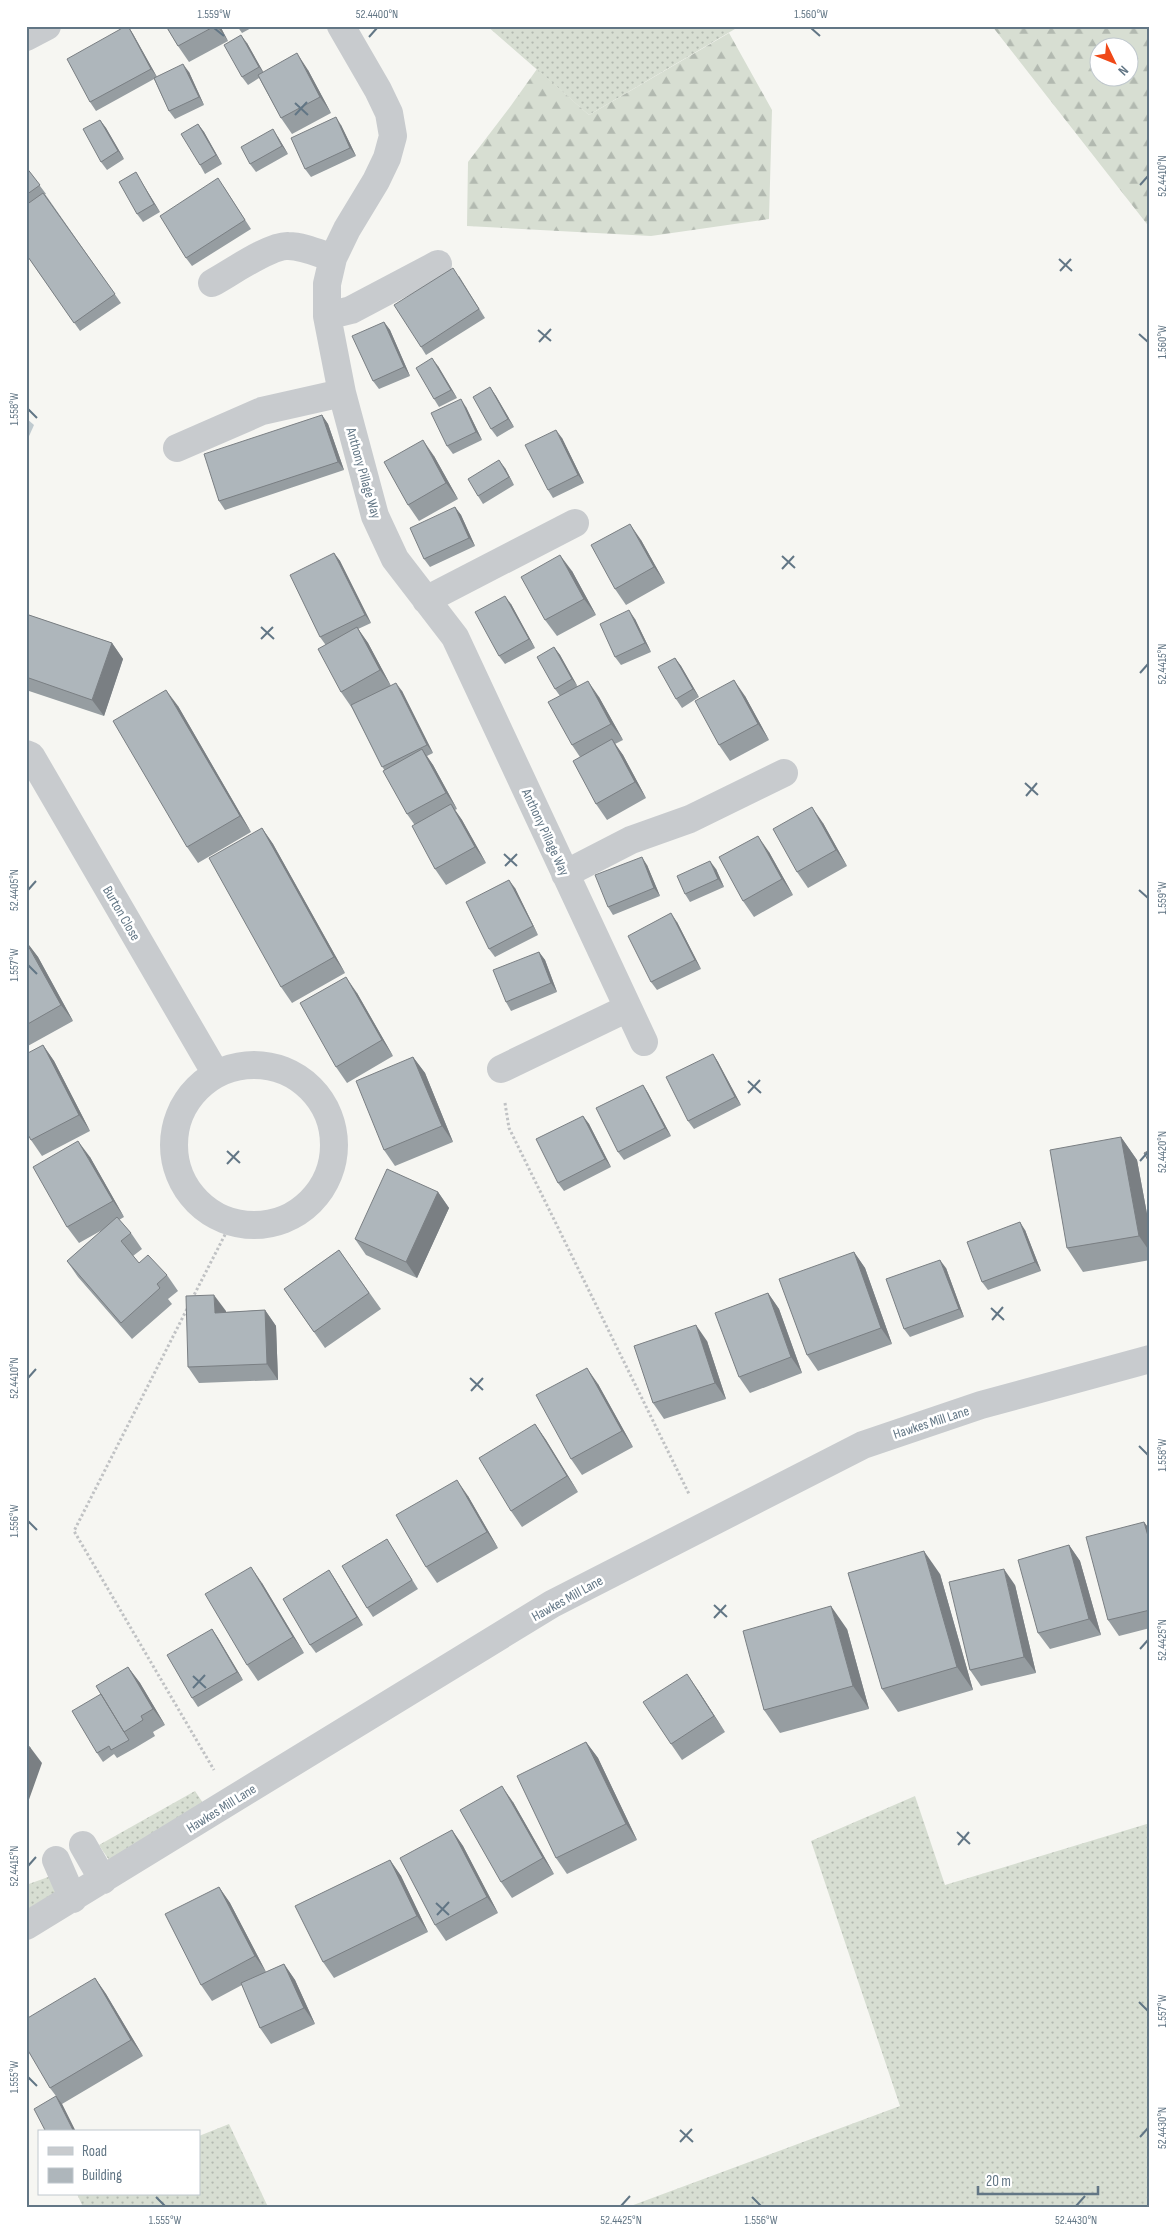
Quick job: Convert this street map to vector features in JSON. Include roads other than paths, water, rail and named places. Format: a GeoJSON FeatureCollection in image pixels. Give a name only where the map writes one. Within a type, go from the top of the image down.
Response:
{"type":"FeatureCollection","features":[{"type":"Feature","properties":{"kind":"street"},"geometry":{"type":"LineString","coordinates":[[26,37],[47,26]]}},
{"type":"Feature","properties":{"kind":"street","name":"Anthony Pillage Way"},"geometry":{"type":"LineString","coordinates":[[341,26],[389,113],[393,136],[387,158],[376,181],[346,229],[332,258],[327,284],[327,316],[342,393],[375,516],[395,559],[454,637],[644,1042]]}},
{"type":"Feature","properties":{"kind":"street"},"geometry":{"type":"LineString","coordinates":[[212,283],[271,249],[286,245],[301,247],[332,258]]}},
{"type":"Feature","properties":{"kind":"street"},"geometry":{"type":"LineString","coordinates":[[327,316],[351,310],[438,264]]}},
{"type":"Feature","properties":{"kind":"street"},"geometry":{"type":"LineString","coordinates":[[178,448],[262,412],[342,393]]}},
{"type":"Feature","properties":{"kind":"street"},"geometry":{"type":"LineString","coordinates":[[426,600],[575,523]]}},
{"type":"Feature","properties":{"kind":"street","name":"Burton Close"},"geometry":{"type":"LineString","coordinates":[[26,754],[31,756],[216,1074]]}},
{"type":"Feature","properties":{"kind":"street"},"geometry":{"type":"LineString","coordinates":[[565,874],[631,840],[690,819],[784,773]]}},
{"type":"Feature","properties":{"kind":"street"},"geometry":{"type":"LineString","coordinates":[[501,1069],[628,1008]]}},
{"type":"Feature","properties":{"kind":"street"},"geometry":{"type":"LineString","coordinates":[[257,1065],[290,1073],[303,1081],[322,1102],[328,1113],[333,1131],[333,1160],[328,1177],[320,1190],[302,1209],[283,1219],[262,1224],[232,1222],[212,1213],[191,1193],[182,1178],[176,1162],[174,1146],[180,1116],[187,1102],[198,1088],[216,1074],[239,1066],[257,1065]]}},
{"type":"Feature","properties":{"kind":"street","name":"Hawkes Mill Lane"},"geometry":{"type":"LineString","coordinates":[[26,1926],[73,1899],[552,1604],[863,1444],[980,1405],[1150,1359]]}},
{"type":"Feature","properties":{"kind":"street"},"geometry":{"type":"LineString","coordinates":[[83,1845],[104,1880]]}},
{"type":"Feature","properties":{"kind":"street"},"geometry":{"type":"LineString","coordinates":[[56,1860],[73,1899]]}},
{"type":"Feature","properties":{"kind":"water"},"geometry":{"type":"Polygon","coordinates":[[[26,418],[34,425],[26,443],[26,418]]]}}]}
